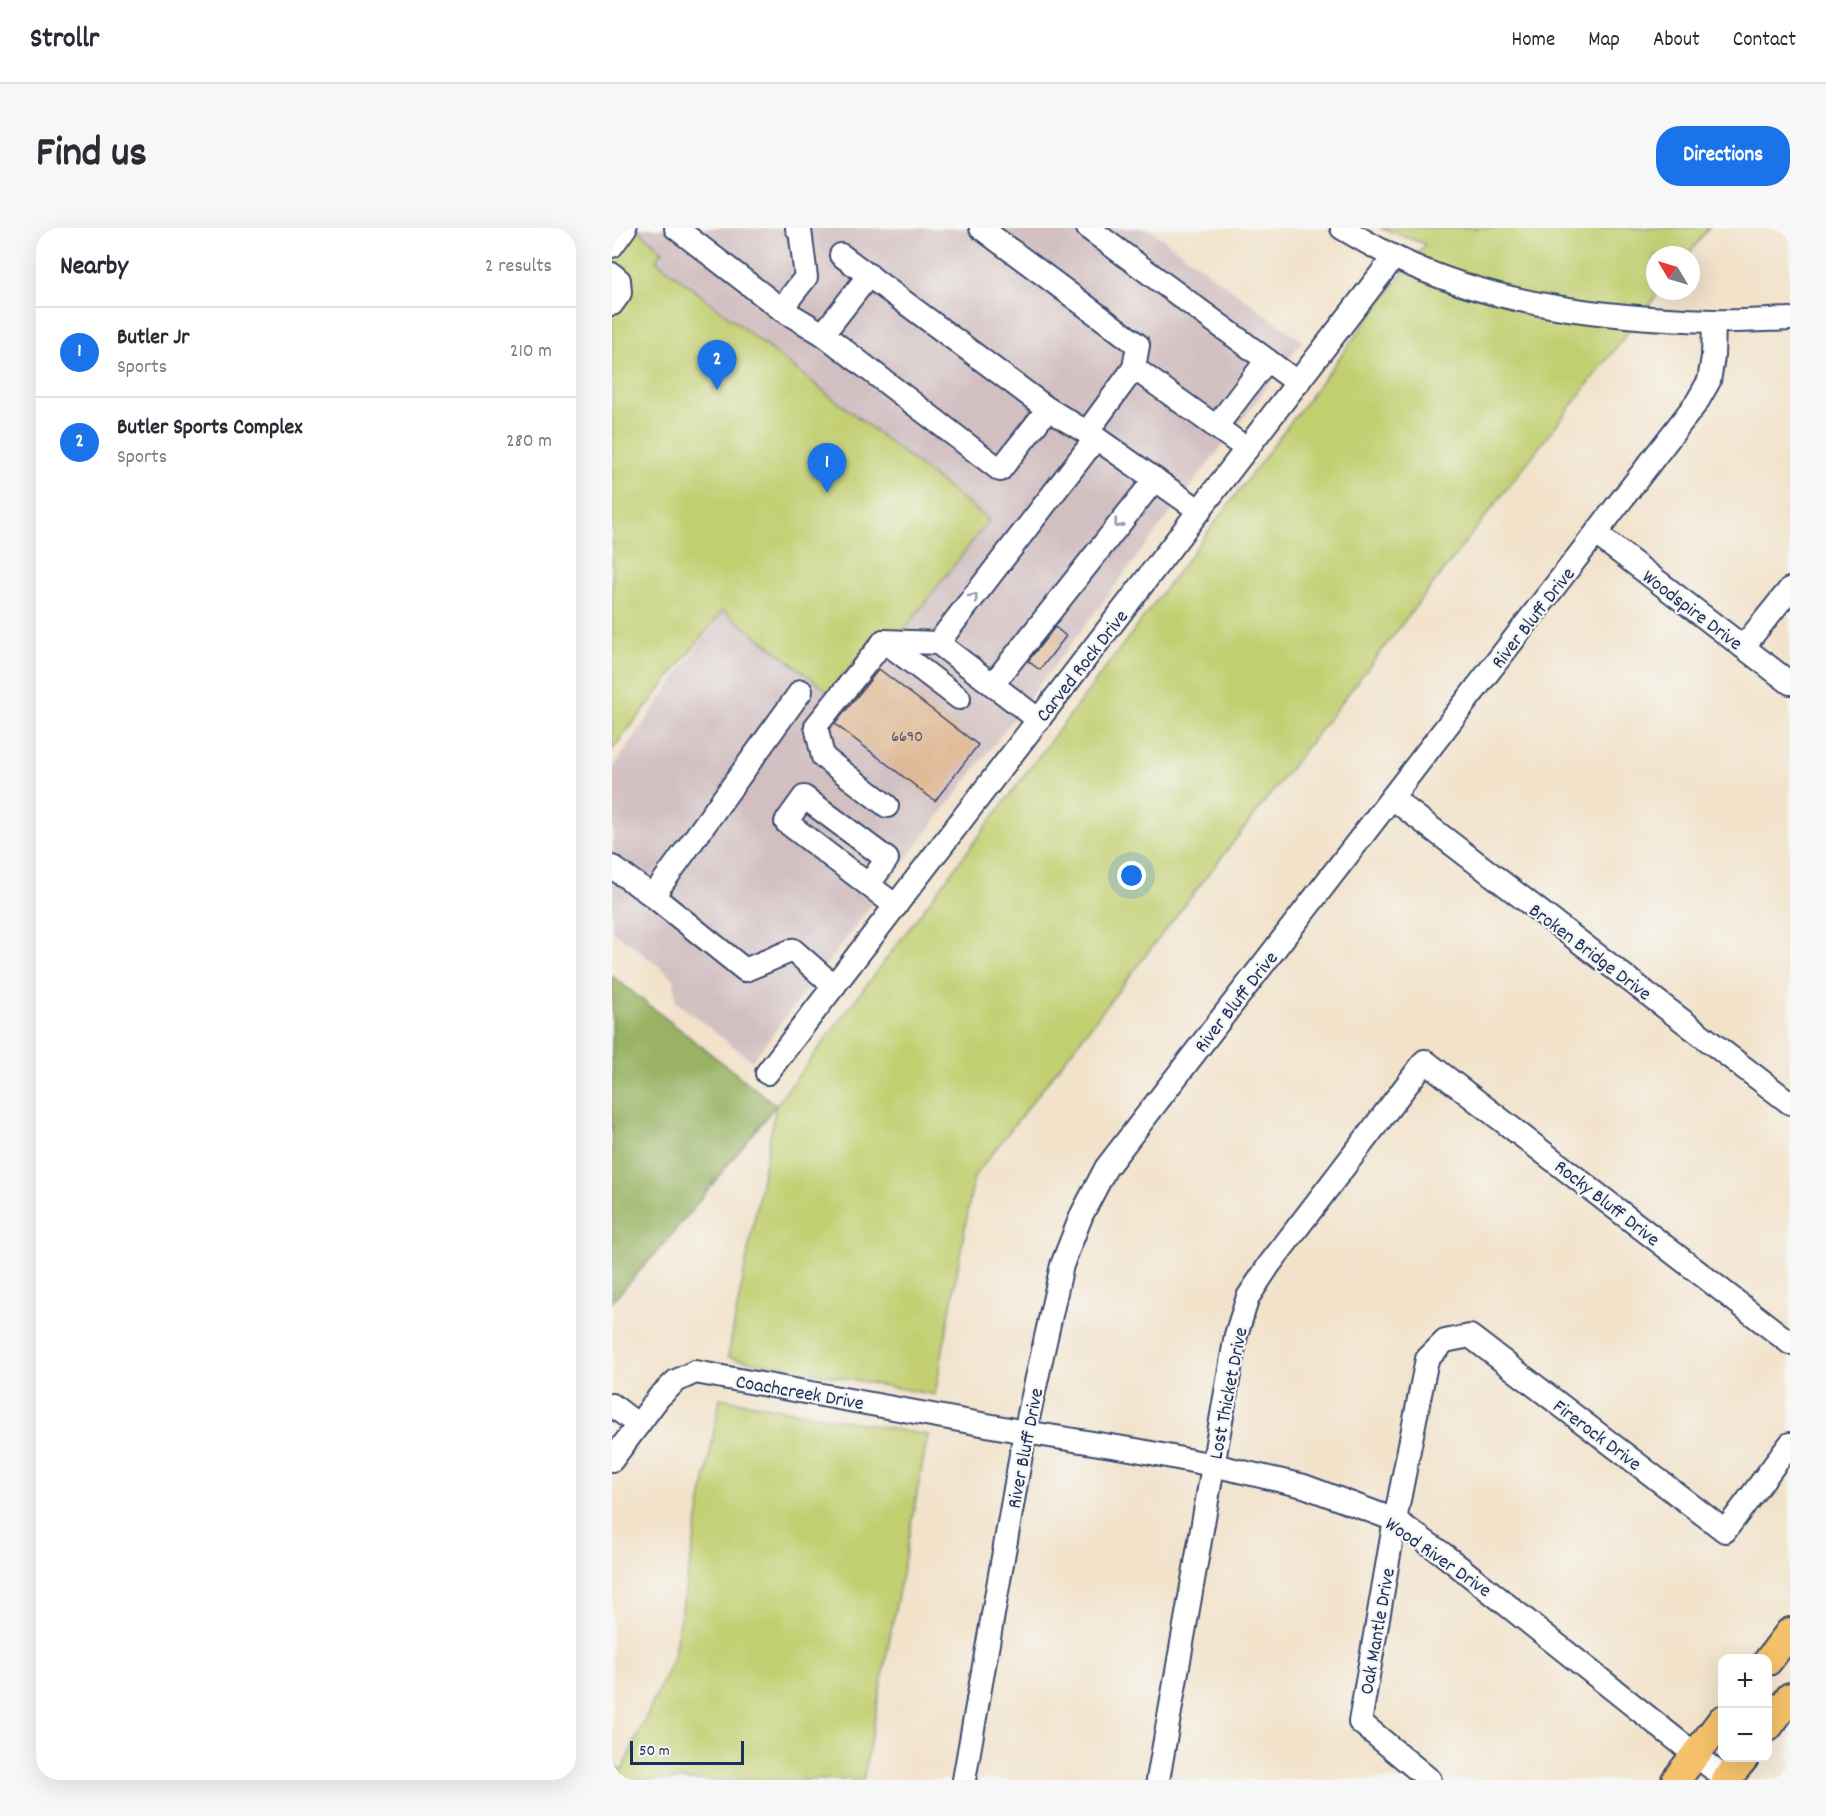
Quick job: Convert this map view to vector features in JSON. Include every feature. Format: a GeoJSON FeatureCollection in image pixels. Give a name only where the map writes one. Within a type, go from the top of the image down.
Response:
{"type":"FeatureCollection","features":[{"type":"Feature","properties":{"kind":"main road"},"geometry":{"type":"LineString","coordinates":[[1772,1655],[1790,1632]]}},
{"type":"Feature","properties":{"kind":"main road"},"geometry":{"type":"LineString","coordinates":[[1772,1720],[1790,1697]]}},
{"type":"Feature","properties":{"kind":"main road"},"geometry":{"type":"LineString","coordinates":[[1676,1780],[1718,1725]]}},
{"type":"Feature","properties":{"kind":"main road"},"geometry":{"type":"LineString","coordinates":[[1726,1780],[1741,1762]]}},
{"type":"Feature","properties":{"kind":"street"},"geometry":{"type":"LineString","coordinates":[[612,246],[625,228]]}},
{"type":"Feature","properties":{"kind":"street"},"geometry":{"type":"LineString","coordinates":[[676,228],[781,309],[823,334],[1000,470],[1048,409]]}},
{"type":"Feature","properties":{"kind":"street"},"geometry":{"type":"LineString","coordinates":[[781,309],[806,278],[800,230],[797,228]]}},
{"type":"Feature","properties":{"kind":"street"},"geometry":{"type":"LineString","coordinates":[[938,643],[1091,435],[1134,368],[1138,345],[981,228]]}},
{"type":"Feature","properties":{"kind":"street"},"geometry":{"type":"LineString","coordinates":[[1088,228],[1298,383]]}},
{"type":"Feature","properties":{"kind":"street"},"geometry":{"type":"LineString","coordinates":[[1342,228],[1394,257],[1465,284],[1513,298],[1574,310],[1714,321],[1790,320]]}},
{"type":"Feature","properties":{"kind":"street"},"geometry":{"type":"LineString","coordinates":[[841,255],[1048,409],[1091,435],[1200,511]]}},
{"type":"Feature","properties":{"kind":"street","name":"Carved Rock Drive"},"geometry":{"type":"LineString","coordinates":[[767,1073],[1394,257]]}},
{"type":"Feature","properties":{"kind":"street"},"geometry":{"type":"LineString","coordinates":[[612,274],[619,280],[620,293],[612,304]]}},
{"type":"Feature","properties":{"kind":"street"},"geometry":{"type":"LineString","coordinates":[[823,334],[868,274]]}},
{"type":"Feature","properties":{"kind":"street","name":"River Bluff Drive"},"geometry":{"type":"LineString","coordinates":[[964,1780],[1025,1432],[1062,1265],[1082,1214],[1106,1168],[1697,402],[1709,381],[1713,357],[1714,321]]}},
{"type":"Feature","properties":{"kind":"street"},"geometry":{"type":"LineString","coordinates":[[1216,427],[1267,360]]}},
{"type":"Feature","properties":{"kind":"street"},"geometry":{"type":"LineString","coordinates":[[1134,368],[1247,449]]}},
{"type":"Feature","properties":{"kind":"street"},"geometry":{"type":"LineString","coordinates":[[993,684],[1155,479]]}},
{"type":"Feature","properties":{"kind":"street","name":"Woodspire Drive"},"geometry":{"type":"LineString","coordinates":[[1596,534],[1790,683]]}},
{"type":"Feature","properties":{"kind":"street"},"geometry":{"type":"LineString","coordinates":[[1743,647],[1790,589]]}},
{"type":"Feature","properties":{"kind":"street"},"geometry":{"type":"LineString","coordinates":[[884,641],[938,643],[1039,720]]}},
{"type":"Feature","properties":{"kind":"street"},"geometry":{"type":"LineString","coordinates":[[884,641],[960,698]]}},
{"type":"Feature","properties":{"kind":"street"},"geometry":{"type":"LineString","coordinates":[[884,641],[816,726],[823,757],[887,806]]}},
{"type":"Feature","properties":{"kind":"street"},"geometry":{"type":"LineString","coordinates":[[653,896],[801,691]]}},
{"type":"Feature","properties":{"kind":"street","name":"Broken Bridge Drive"},"geometry":{"type":"LineString","coordinates":[[1392,798],[1790,1104]]}},
{"type":"Feature","properties":{"kind":"street"},"geometry":{"type":"LineString","coordinates":[[612,867],[653,896],[746,970],[793,950],[834,986]]}},
{"type":"Feature","properties":{"kind":"street"},"geometry":{"type":"LineString","coordinates":[[869,884],[896,906]]}},
{"type":"Feature","properties":{"kind":"street","name":"Rocky Bluff Drive"},"geometry":{"type":"LineString","coordinates":[[1425,1061],[1790,1343]]}},
{"type":"Feature","properties":{"kind":"street","name":"Lost Thicket Drive"},"geometry":{"type":"LineString","coordinates":[[1158,1780],[1236,1335],[1248,1297],[1269,1265],[1425,1061]]}},
{"type":"Feature","properties":{"kind":"street","name":"Oak Mantle Drive"},"geometry":{"type":"LineString","coordinates":[[1430,1780],[1360,1722],[1395,1520],[1428,1359],[1445,1341],[1470,1336]]}},
{"type":"Feature","properties":{"kind":"street","name":"Firerock Drive"},"geometry":{"type":"LineString","coordinates":[[1470,1336],[1725,1531],[1790,1444]]}},
{"type":"Feature","properties":{"kind":"street","name":"Coachcreek Drive"},"geometry":{"type":"LineString","coordinates":[[612,1460],[659,1397],[676,1381],[695,1372],[1025,1432]]}},
{"type":"Feature","properties":{"kind":"street"},"geometry":{"type":"LineString","coordinates":[[612,1405],[638,1425]]}},
{"type":"Feature","properties":{"kind":"street","name":"Wood River Drive"},"geometry":{"type":"LineString","coordinates":[[1025,1432],[1136,1450],[1304,1486],[1395,1520],[1443,1554],[1726,1780]]}},
{"type":"Feature","properties":{"kind":"shaded area"},"geometry":{"type":"Polygon","coordinates":[[[639,228],[1148,228],[1302,341],[752,1061],[676,1002],[674,978],[612,930],[612,769],[723,610],[830,693],[879,630],[656,260],[662,251],[637,230],[639,228]]]}},
{"type":"Feature","properties":{"kind":"green space"},"geometry":{"type":"Polygon","coordinates":[[[612,228],[639,228],[638,230],[663,251],[656,260],[989,520],[900,635],[879,631],[830,693],[723,610],[612,750],[612,228]]]}},
{"type":"Feature","properties":{"kind":"green space"},"geometry":{"type":"Polygon","coordinates":[[[1380,228],[1709,228],[1695,246],[1646,246],[1646,300],[1653,300],[974,1177],[935,1395],[728,1357],[776,1105],[1425,244],[1380,228]]]}},
{"type":"Feature","properties":{"kind":"green space"},"geometry":{"type":"Polygon","coordinates":[[[612,976],[776,1105],[670,1237],[612,1302],[612,976]]]}},
{"type":"Feature","properties":{"kind":"green space"},"geometry":{"type":"Polygon","coordinates":[[[720,1398],[928,1435],[863,1780],[612,1780],[612,1763],[622,1770],[673,1658],[720,1398]]]}},
{"type":"Feature","properties":{"kind":"building"},"geometry":{"type":"Polygon","coordinates":[[[1055,627],[1066,636],[1040,670],[1028,661],[1055,627]]]}},
{"type":"Feature","properties":{"kind":"building"},"geometry":{"type":"Polygon","coordinates":[[[879,669],[978,745],[935,801],[835,724],[879,669]]]}},
{"type":"Feature","properties":{"kind":"place","name":"Butler Sports Complex"},"geometry":{"type":"Point","coordinates":[717,390]}},
{"type":"Feature","properties":{"kind":"place","name":"Butler Jr"},"geometry":{"type":"Point","coordinates":[827,493]}}]}
